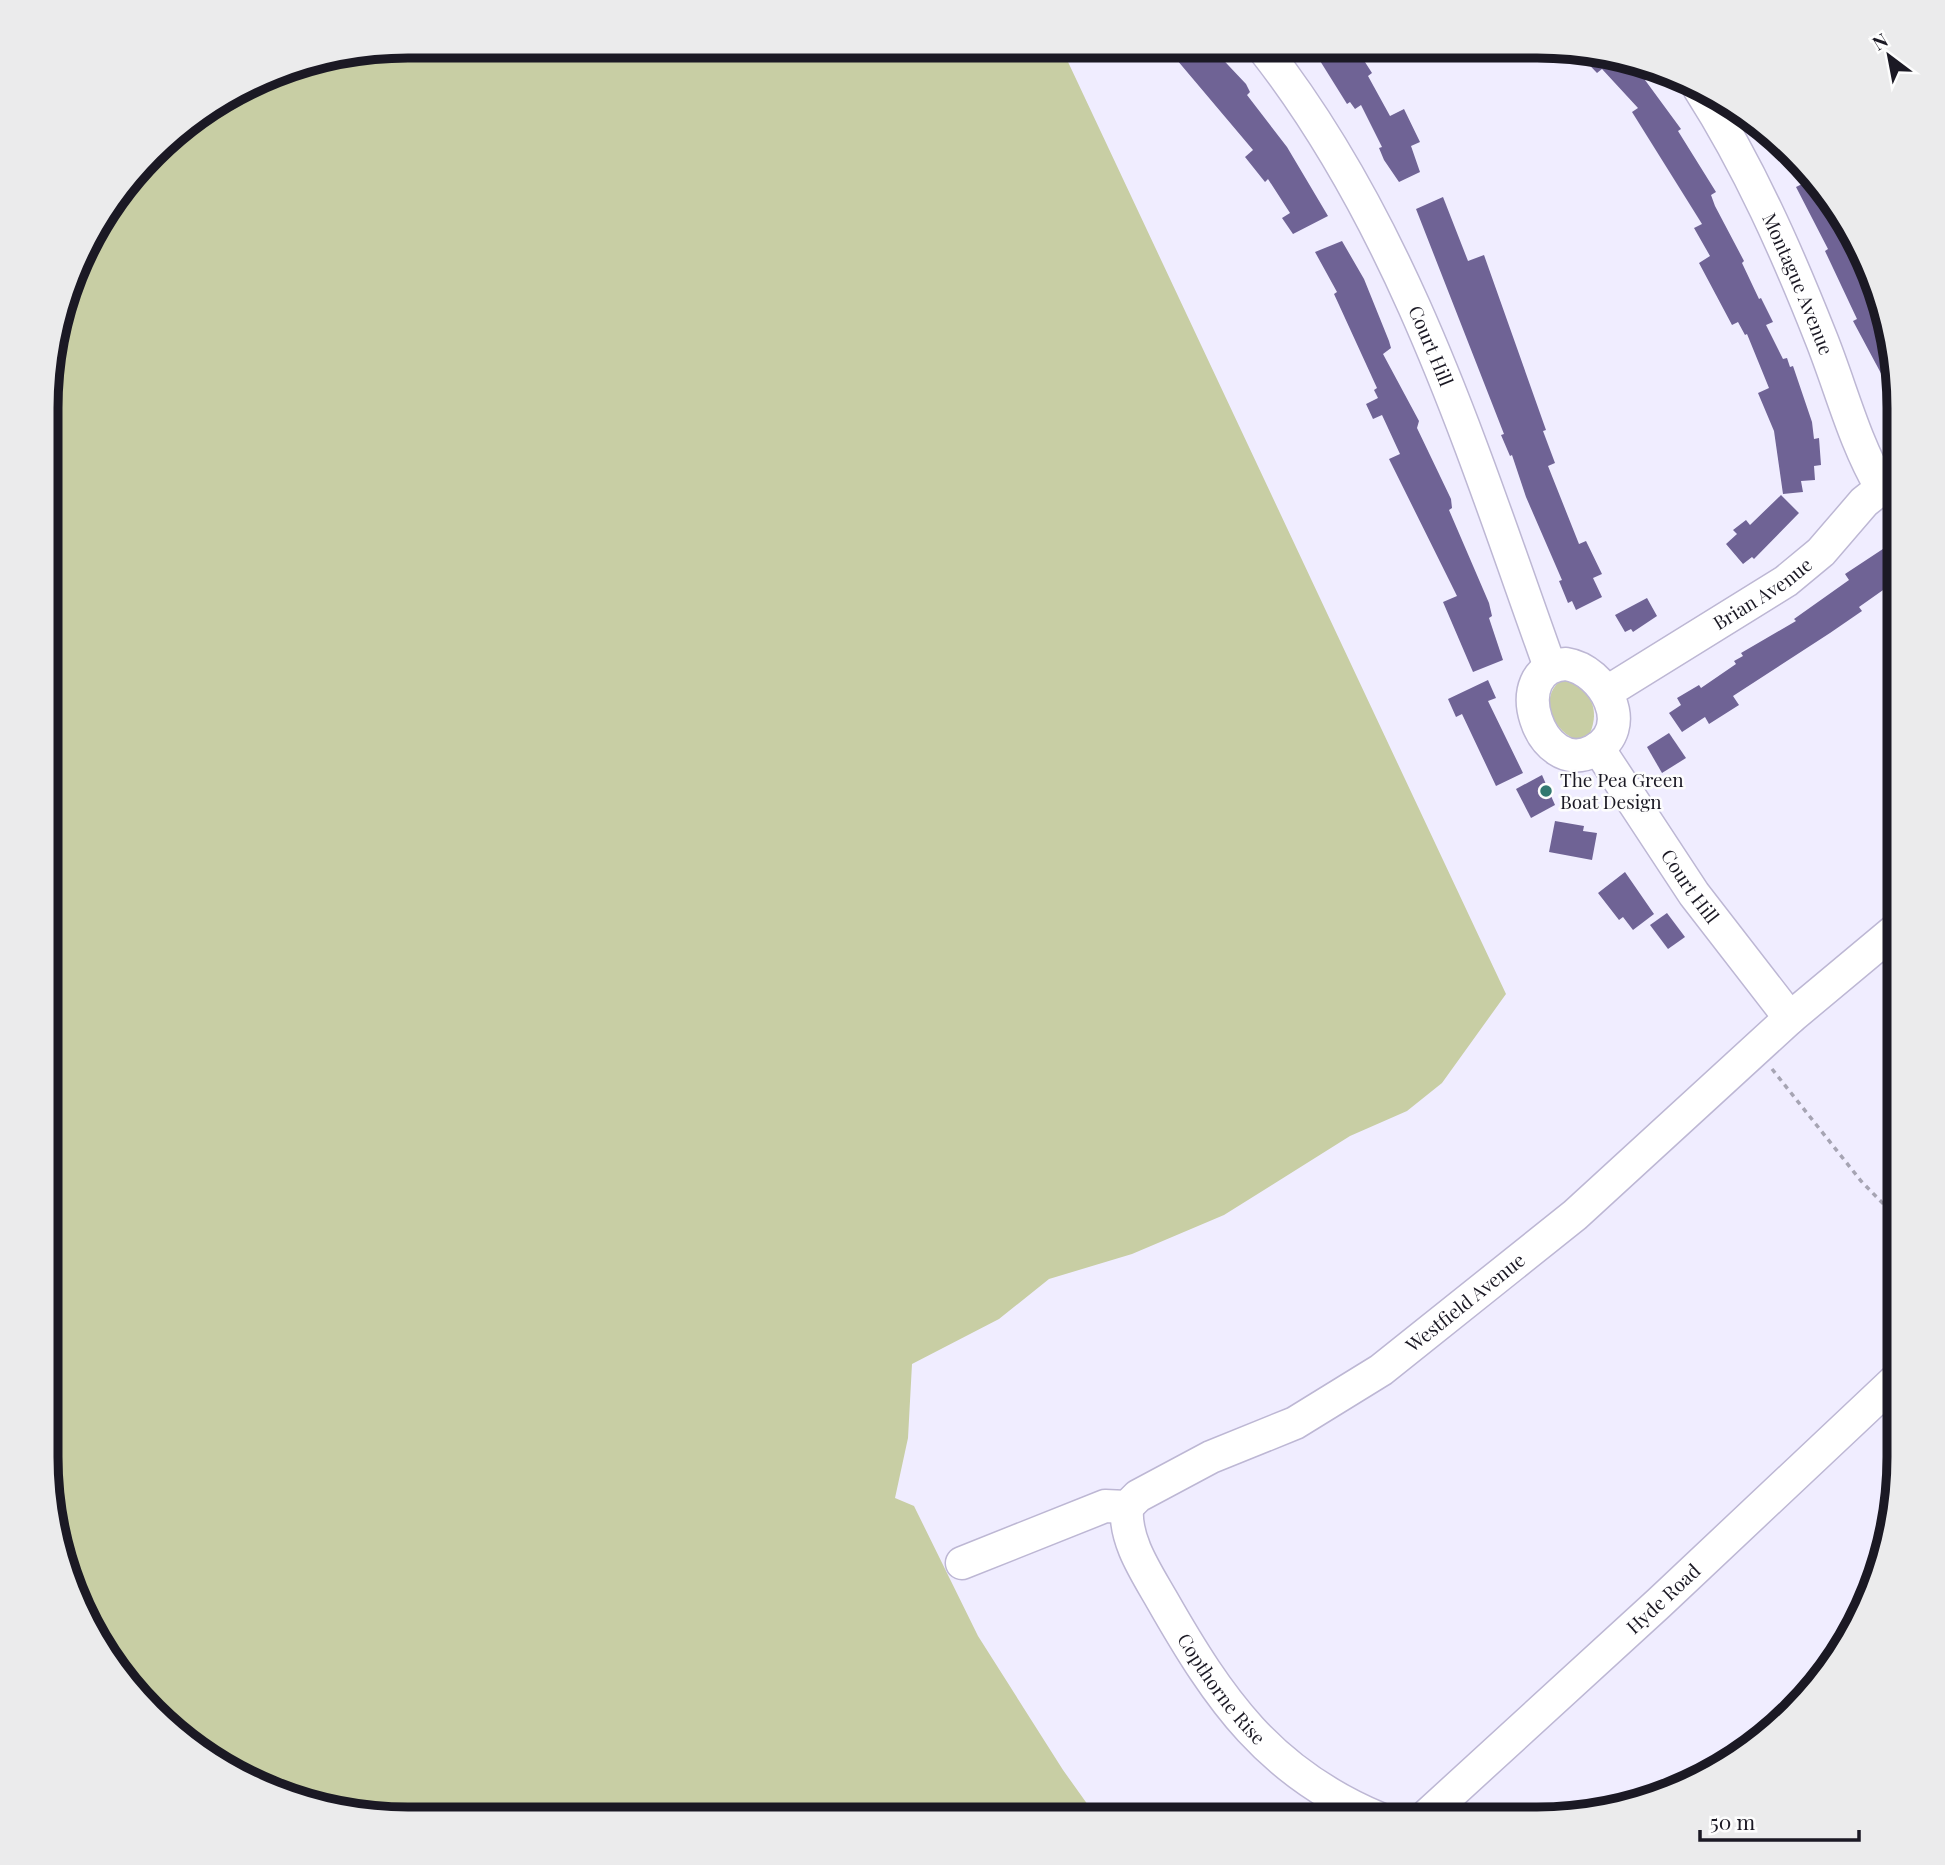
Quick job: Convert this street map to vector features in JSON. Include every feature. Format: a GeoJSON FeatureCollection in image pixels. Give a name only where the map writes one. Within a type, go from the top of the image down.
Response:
{"type":"FeatureCollection","features":[{"type":"Feature","properties":{"kind":"street","name":"Court Hill"},"geometry":{"type":"LineString","coordinates":[[1271,58],[1329,142],[1399,269],[1550,667]]}},
{"type":"Feature","properties":{"kind":"street","name":"Montague Avenue"},"geometry":{"type":"LineString","coordinates":[[1708,103],[1728,135],[1773,224],[1821,338],[1866,456],[1887,478]]}},
{"type":"Feature","properties":{"kind":"street","name":"Brian Avenue"},"geometry":{"type":"LineString","coordinates":[[1607,692],[1786,582],[1821,552],[1850,516],[1887,484]]}},
{"type":"Feature","properties":{"kind":"street"},"geometry":{"type":"LineString","coordinates":[[1566,664],[1579,667],[1595,677],[1607,692],[1613,713],[1611,725],[1598,748],[1585,755],[1568,754],[1552,745],[1541,733],[1535,718],[1534,693],[1537,678],[1550,667],[1566,664]]}},
{"type":"Feature","properties":{"kind":"street","name":"Court Hill"},"geometry":{"type":"LineString","coordinates":[[1598,748],[1694,894],[1790,1018]]}},
{"type":"Feature","properties":{"kind":"street","name":"Westfield Avenue"},"geometry":{"type":"LineString","coordinates":[[962,1563],[1105,1506],[1127,1507],[1138,1496],[1211,1457],[1296,1423],[1381,1370],[1576,1215],[1758,1051],[1790,1018],[1887,937]]}},
{"type":"Feature","properties":{"kind":"street","name":"Hyde Road"},"geometry":{"type":"LineString","coordinates":[[1436,1807],[1659,1603],[1887,1388]]}},
{"type":"Feature","properties":{"kind":"street","name":"Copthorne Rise"},"geometry":{"type":"LineString","coordinates":[[1127,1507],[1125,1527],[1147,1573],[1200,1667],[1229,1708],[1273,1753],[1323,1789],[1357,1807]]}},
{"type":"Feature","properties":{"kind":"path"},"geometry":{"type":"LineString","coordinates":[[1758,1051],[1861,1181],[1887,1208]]}},
{"type":"Feature","properties":{"kind":"green space"},"geometry":{"type":"Polygon","coordinates":[[[385,58],[1066,58],[1506,994],[1442,1083],[1407,1111],[1350,1136],[1224,1215],[1132,1254],[1049,1279],[999,1319],[912,1364],[908,1438],[895,1498],[914,1506],[978,1636],[1089,1807],[385,1807],[339,1801],[274,1781],[233,1760],[195,1735],[160,1705],[130,1670],[105,1632],[84,1591],[64,1526],[58,1480],[58,385],[64,339],[76,295],[94,253],[117,213],[160,160],[195,130],[233,105],[274,84],[339,64],[385,58]]]}},
{"type":"Feature","properties":{"kind":"green space"},"geometry":{"type":"Polygon","coordinates":[[[1566,680],[1582,688],[1593,708],[1590,733],[1578,740],[1569,736],[1556,723],[1550,706],[1553,688],[1560,681],[1566,680]]]}},
{"type":"Feature","properties":{"kind":"building"},"geometry":{"type":"Polygon","coordinates":[[[1175,58],[1221,58],[1246,84],[1250,92],[1247,95],[1287,147],[1328,216],[1293,234],[1282,218],[1290,213],[1268,179],[1265,182],[1245,157],[1253,150],[1175,58]]]}},
{"type":"Feature","properties":{"kind":"building"},"geometry":{"type":"Polygon","coordinates":[[[1318,58],[1362,58],[1372,73],[1368,76],[1390,116],[1404,109],[1420,142],[1411,146],[1420,172],[1399,182],[1384,160],[1379,148],[1382,147],[1361,105],[1355,109],[1350,102],[1347,104],[1318,58]]]}},
{"type":"Feature","properties":{"kind":"building"},"geometry":{"type":"Polygon","coordinates":[[[1586,61],[1649,76],[1645,80],[1681,129],[1678,131],[1716,192],[1711,195],[1715,206],[1744,261],[1742,263],[1759,299],[1761,298],[1773,322],[1766,325],[1783,359],[1787,358],[1790,367],[1793,366],[1812,422],[1814,439],[1819,438],[1821,465],[1814,466],[1815,480],[1801,481],[1803,492],[1783,494],[1774,431],[1758,393],[1769,388],[1747,334],[1745,335],[1738,322],[1732,325],[1699,263],[1710,256],[1694,228],[1702,224],[1632,112],[1638,108],[1602,69],[1597,73],[1586,61]]]}},
{"type":"Feature","properties":{"kind":"building"},"geometry":{"type":"Polygon","coordinates":[[[1805,183],[1815,195],[1840,233],[1861,274],[1881,339],[1887,384],[1853,321],[1857,319],[1825,251],[1828,249],[1796,187],[1805,183]]]}},
{"type":"Feature","properties":{"kind":"building"},"geometry":{"type":"Polygon","coordinates":[[[1443,197],[1468,261],[1484,255],[1546,430],[1543,431],[1555,463],[1548,466],[1579,544],[1586,541],[1602,574],[1593,578],[1602,597],[1576,610],[1572,601],[1568,603],[1559,581],[1562,580],[1526,497],[1512,455],[1510,456],[1501,435],[1504,434],[1416,209],[1443,197]]]}},
{"type":"Feature","properties":{"kind":"building"},"geometry":{"type":"Polygon","coordinates":[[[1342,241],[1364,279],[1391,348],[1383,354],[1419,421],[1417,428],[1451,499],[1452,508],[1449,510],[1489,603],[1492,616],[1489,618],[1503,660],[1473,672],[1443,602],[1457,596],[1389,459],[1400,454],[1382,415],[1373,419],[1366,404],[1378,398],[1374,390],[1377,388],[1334,294],[1337,292],[1315,252],[1342,241]]]}},
{"type":"Feature","properties":{"kind":"building"},"geometry":{"type":"Polygon","coordinates":[[[1781,495],[1799,513],[1754,559],[1752,557],[1743,564],[1726,544],[1737,534],[1733,530],[1746,520],[1750,525],[1781,495]]]}},
{"type":"Feature","properties":{"kind":"building"},"geometry":{"type":"Polygon","coordinates":[[[1887,546],[1887,587],[1859,607],[1862,611],[1733,696],[1739,705],[1709,724],[1705,717],[1682,732],[1669,713],[1681,705],[1677,698],[1699,685],[1701,688],[1736,664],[1734,661],[1743,656],[1741,653],[1796,621],[1794,619],[1849,580],[1845,574],[1887,546]]]}},
{"type":"Feature","properties":{"kind":"building"},"geometry":{"type":"Polygon","coordinates":[[[1647,598],[1657,616],[1633,632],[1631,629],[1625,632],[1615,615],[1647,598]]]}},
{"type":"Feature","properties":{"kind":"building"},"geometry":{"type":"Polygon","coordinates":[[[1488,680],[1496,698],[1488,701],[1523,773],[1496,786],[1462,714],[1456,717],[1448,699],[1488,680]]]}},
{"type":"Feature","properties":{"kind":"building"},"geometry":{"type":"Polygon","coordinates":[[[1669,733],[1686,758],[1662,773],[1647,747],[1669,733]]]}},
{"type":"Feature","properties":{"kind":"building"},"geometry":{"type":"Polygon","coordinates":[[[1542,775],[1555,805],[1531,818],[1516,789],[1542,775]]]}},
{"type":"Feature","properties":{"kind":"building"},"geometry":{"type":"Polygon","coordinates":[[[1555,821],[1584,826],[1583,831],[1597,833],[1592,860],[1549,852],[1555,821]]]}},
{"type":"Feature","properties":{"kind":"building"},"geometry":{"type":"Polygon","coordinates":[[[1625,872],[1654,914],[1633,930],[1623,917],[1619,920],[1598,893],[1625,872]]]}},
{"type":"Feature","properties":{"kind":"building"},"geometry":{"type":"Polygon","coordinates":[[[1667,913],[1685,937],[1668,949],[1650,925],[1667,913]]]}},
{"type":"Feature","properties":{"kind":"place","name":"The Pea Green Boat Design"},"geometry":{"type":"Point","coordinates":[1546,791]}}]}
